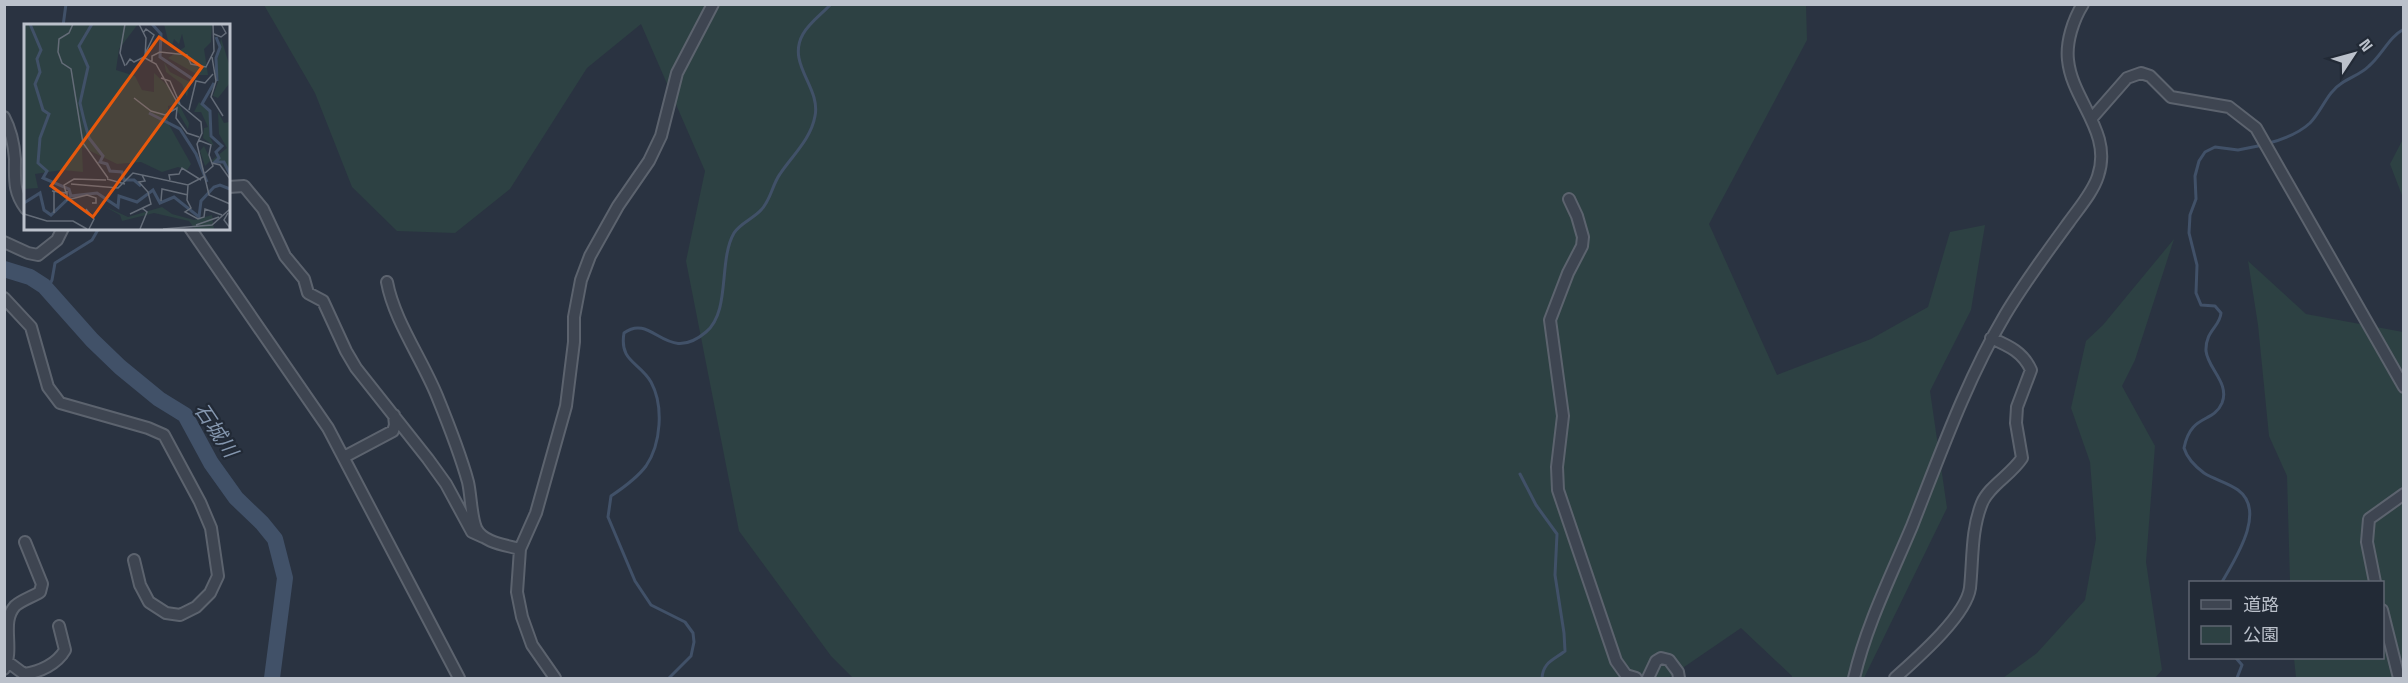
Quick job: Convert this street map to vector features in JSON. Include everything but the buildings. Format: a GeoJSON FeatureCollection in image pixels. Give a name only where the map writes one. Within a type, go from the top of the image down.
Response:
{"type":"FeatureCollection","features":[{"type":"Feature","properties":{"kind":"street"},"geometry":{"type":"LineString","coordinates":[[555,678],[532,645],[522,617],[517,592],[520,549],[536,513],[566,406],[574,342],[574,317],[580,280],[590,256],[618,206],[649,161],[661,136],[677,73],[713,4]]}},
{"type":"Feature","properties":{"kind":"street"},"geometry":{"type":"LineString","coordinates":[[1854,678],[1858,660],[1889,581],[1972,378],[1991,338],[2013,302],[2086,198],[2098,176],[2102,150],[2092,118],[2076,86],[2068,61],[2074,18],[2083,4]]}},
{"type":"Feature","properties":{"kind":"street"},"geometry":{"type":"LineString","coordinates":[[2092,118],[2127,78],[2141,73],[2150,75],[2171,97],[2229,107],[2248,120],[2256,128],[2403,387]]}},
{"type":"Feature","properties":{"kind":"street"},"geometry":{"type":"LineString","coordinates":[[4,117],[15,158],[14,184],[24,205]]}},
{"type":"Feature","properties":{"kind":"street"},"geometry":{"type":"LineString","coordinates":[[230,187],[244,186],[263,209],[285,256],[304,279],[308,292],[323,302],[346,351],[370,388],[394,415],[446,484],[472,532],[520,549]]}},
{"type":"Feature","properties":{"kind":"street"},"geometry":{"type":"LineString","coordinates":[[1569,199],[1583,237],[1582,246],[1568,273],[1550,320],[1563,416],[1557,467],[1558,490],[1616,661],[1626,675],[1636,678]]}},
{"type":"Feature","properties":{"kind":"street"},"geometry":{"type":"LineString","coordinates":[[4,242],[38,255],[57,240],[62,230]]}},
{"type":"Feature","properties":{"kind":"street"},"geometry":{"type":"LineString","coordinates":[[191,230],[328,428],[459,678]]}},
{"type":"Feature","properties":{"kind":"street"},"geometry":{"type":"LineString","coordinates":[[387,282],[403,324],[436,394],[467,480],[476,527],[483,537]]}},
{"type":"Feature","properties":{"kind":"street"},"geometry":{"type":"LineString","coordinates":[[4,298],[31,327],[48,387],[60,403],[165,435],[211,528],[218,576],[210,593],[196,607],[180,615],[166,613],[150,602],[140,585],[134,560]]}},
{"type":"Feature","properties":{"kind":"street"},"geometry":{"type":"LineString","coordinates":[[1894,678],[1960,612],[1970,590],[1971,556],[1977,516],[1984,499],[2015,469],[2022,458],[2016,423],[2017,406],[2031,370],[2026,357],[1991,338]]}},
{"type":"Feature","properties":{"kind":"street"},"geometry":{"type":"LineString","coordinates":[[344,457],[393,431],[394,415]]}},
{"type":"Feature","properties":{"kind":"street"},"geometry":{"type":"LineString","coordinates":[[2375,581],[2367,542],[2369,519],[2403,494]]}},
{"type":"Feature","properties":{"kind":"street"},"geometry":{"type":"LineString","coordinates":[[25,542],[42,584],[40,592],[16,604],[6,613],[5,628],[9,648],[6,666],[24,674],[32,673],[60,659],[65,650],[59,626]]}},
{"type":"Feature","properties":{"kind":"street"},"geometry":{"type":"LineString","coordinates":[[2384,618],[2399,678]]}},
{"type":"Feature","properties":{"kind":"street"},"geometry":{"type":"LineString","coordinates":[[1648,678],[1656,661],[1661,658],[1669,660],[1678,672],[1679,678]]}},
{"type":"Feature","properties":{"kind":"green space"},"geometry":{"type":"Polygon","coordinates":[[[264,5],[1806,5],[1807,40],[1709,224],[1777,375],[1871,339],[1928,307],[1950,232],[1985,225],[1971,310],[1930,391],[1947,508],[1864,678],[1792,678],[1741,628],[1668,678],[853,678],[831,656],[739,531],[686,261],[705,171],[641,24],[587,68],[510,189],[455,233],[397,231],[352,187],[315,93],[264,5]]]}},
{"type":"Feature","properties":{"kind":"green space"},"geometry":{"type":"Polygon","coordinates":[[[2404,139],[2403,198],[2390,164],[2404,139]]]}},
{"type":"Feature","properties":{"kind":"green space"},"geometry":{"type":"Polygon","coordinates":[[[2174,239],[2135,360],[2122,386],[2155,446],[2146,562],[2162,670],[2155,678],[2003,678],[2037,653],[2085,600],[2096,539],[2090,462],[2071,408],[2086,341],[2103,325],[2174,239]]]}},
{"type":"Feature","properties":{"kind":"green space"},"geometry":{"type":"Polygon","coordinates":[[[2248,261],[2306,314],[2403,332],[2403,678],[2296,678],[2294,659],[2384,659],[2384,581],[2290,581],[2287,476],[2269,436],[2258,325],[2248,261]]]}},
{"type":"Feature","properties":{"kind":"waterway"},"geometry":{"type":"LineString","coordinates":[[63,24],[66,4]]}},
{"type":"Feature","properties":{"kind":"waterway"},"geometry":{"type":"LineString","coordinates":[[669,678],[691,656],[693,633],[685,622],[651,605],[635,581],[608,517],[611,496],[638,475],[651,457],[659,425],[655,392],[646,375],[627,356],[623,343],[624,333],[634,328],[643,329],[670,342],[680,344],[692,341],[706,332],[714,323],[722,299],[726,257],[734,233],[764,206],[777,178],[805,140],[813,124],[816,105],[801,65],[799,45],[806,30],[831,4]]}},
{"type":"Feature","properties":{"kind":"waterway"},"geometry":{"type":"LineString","coordinates":[[2269,143],[2291,136],[2310,123],[2328,96],[2345,81],[2374,62],[2394,37],[2404,29]]}},
{"type":"Feature","properties":{"kind":"waterway"},"geometry":{"type":"LineString","coordinates":[[2223,581],[2246,535],[2250,510],[2246,499],[2238,490],[2204,473],[2192,462],[2184,448],[2192,429],[2218,410],[2224,396],[2221,383],[2210,364],[2206,351],[2206,344],[2221,313],[2215,306],[2201,305],[2196,293],[2197,265],[2189,233],[2190,215],[2196,199],[2195,176],[2199,161],[2205,152],[2215,147],[2238,150],[2263,145]]}},
{"type":"Feature","properties":{"kind":"waterway"},"geometry":{"type":"LineString","coordinates":[[47,290],[52,280],[55,263],[92,240],[98,230]]}},
{"type":"Feature","properties":{"kind":"waterway","name":"石城川"},"geometry":{"type":"LineString","coordinates":[[4,269],[30,277],[44,286],[92,340],[120,367],[159,399],[185,415],[211,463],[236,498],[275,539],[285,578],[272,678]]}},
{"type":"Feature","properties":{"kind":"waterway"},"geometry":{"type":"LineString","coordinates":[[1520,474],[1536,505],[1557,534],[1555,575],[1565,651],[1544,668],[1542,678]]}},
{"type":"Feature","properties":{"kind":"waterway"},"geometry":{"type":"LineString","coordinates":[[2237,659],[2242,665],[2237,678]]}}]}
